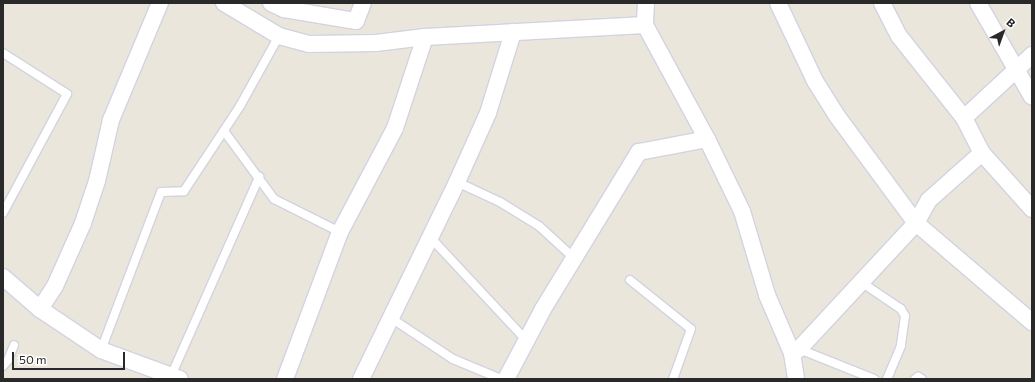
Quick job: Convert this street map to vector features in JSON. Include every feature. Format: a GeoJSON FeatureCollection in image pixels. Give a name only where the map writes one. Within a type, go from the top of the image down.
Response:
{"type":"FeatureCollection","features":[{"type":"Feature","properties":{"kind":"street"},"geometry":{"type":"LineString","coordinates":[[40,309],[55,286],[83,223],[97,181],[111,120],[160,3]]}},
{"type":"Feature","properties":{"kind":"street"},"geometry":{"type":"LineString","coordinates":[[224,3],[279,36],[309,44],[343,45],[376,43],[425,37],[645,25]]}},
{"type":"Feature","properties":{"kind":"street"},"geometry":{"type":"LineString","coordinates":[[271,3],[284,9],[356,21],[363,3]]}},
{"type":"Feature","properties":{"kind":"street"},"geometry":{"type":"LineString","coordinates":[[646,3],[645,25],[707,139],[742,211],[767,295],[796,351],[796,379]]}},
{"type":"Feature","properties":{"kind":"street"},"geometry":{"type":"LineString","coordinates":[[778,3],[815,81],[837,116],[916,224],[1032,322]]}},
{"type":"Feature","properties":{"kind":"street"},"geometry":{"type":"LineString","coordinates":[[882,3],[899,36],[964,118],[982,153],[1032,209]]}},
{"type":"Feature","properties":{"kind":"street"},"geometry":{"type":"LineString","coordinates":[[978,3],[1032,97]]}},
{"type":"Feature","properties":{"kind":"street"},"geometry":{"type":"LineString","coordinates":[[362,379],[457,182],[488,112],[513,32]]}},
{"type":"Feature","properties":{"kind":"street"},"geometry":{"type":"LineString","coordinates":[[285,379],[340,232],[395,128],[425,37]]}},
{"type":"Feature","properties":{"kind":"street"},"geometry":{"type":"LineString","coordinates":[[964,118],[1032,56]]}},
{"type":"Feature","properties":{"kind":"street"},"geometry":{"type":"LineString","coordinates":[[506,379],[526,340],[574,258],[639,152],[707,139]]}},
{"type":"Feature","properties":{"kind":"street"},"geometry":{"type":"LineString","coordinates":[[796,351],[916,224],[929,200],[982,153]]}},
{"type":"Feature","properties":{"kind":"street"},"geometry":{"type":"LineString","coordinates":[[3,277],[40,309],[101,350],[176,378]]}},
{"type":"Feature","properties":{"kind":"lane"},"geometry":{"type":"LineString","coordinates":[[101,350],[161,192],[184,191],[240,106],[279,36]]}},
{"type":"Feature","properties":{"kind":"lane"},"geometry":{"type":"LineString","coordinates":[[3,53],[67,94],[3,213]]}},
{"type":"Feature","properties":{"kind":"lane"},"geometry":{"type":"LineString","coordinates":[[224,131],[274,199],[340,232]]}},
{"type":"Feature","properties":{"kind":"lane"},"geometry":{"type":"LineString","coordinates":[[176,378],[259,178]]}},
{"type":"Feature","properties":{"kind":"lane"},"geometry":{"type":"LineString","coordinates":[[457,182],[500,202],[539,226],[574,258]]}},
{"type":"Feature","properties":{"kind":"lane"},"geometry":{"type":"LineString","coordinates":[[430,237],[526,340]]}},
{"type":"Feature","properties":{"kind":"lane"},"geometry":{"type":"LineString","coordinates":[[630,280],[691,329],[673,379]]}},
{"type":"Feature","properties":{"kind":"lane"},"geometry":{"type":"LineString","coordinates":[[861,282],[901,309],[905,316],[902,346],[887,379]]}},
{"type":"Feature","properties":{"kind":"lane"},"geometry":{"type":"LineString","coordinates":[[391,318],[453,358],[501,379]]}},
{"type":"Feature","properties":{"kind":"lane"},"geometry":{"type":"LineString","coordinates":[[3,366],[8,360],[14,345]]}},
{"type":"Feature","properties":{"kind":"lane"},"geometry":{"type":"LineString","coordinates":[[796,351],[874,379]]}},
{"type":"Feature","properties":{"kind":"lane"},"geometry":{"type":"LineString","coordinates":[[915,379],[918,377],[922,379]]}}]}
